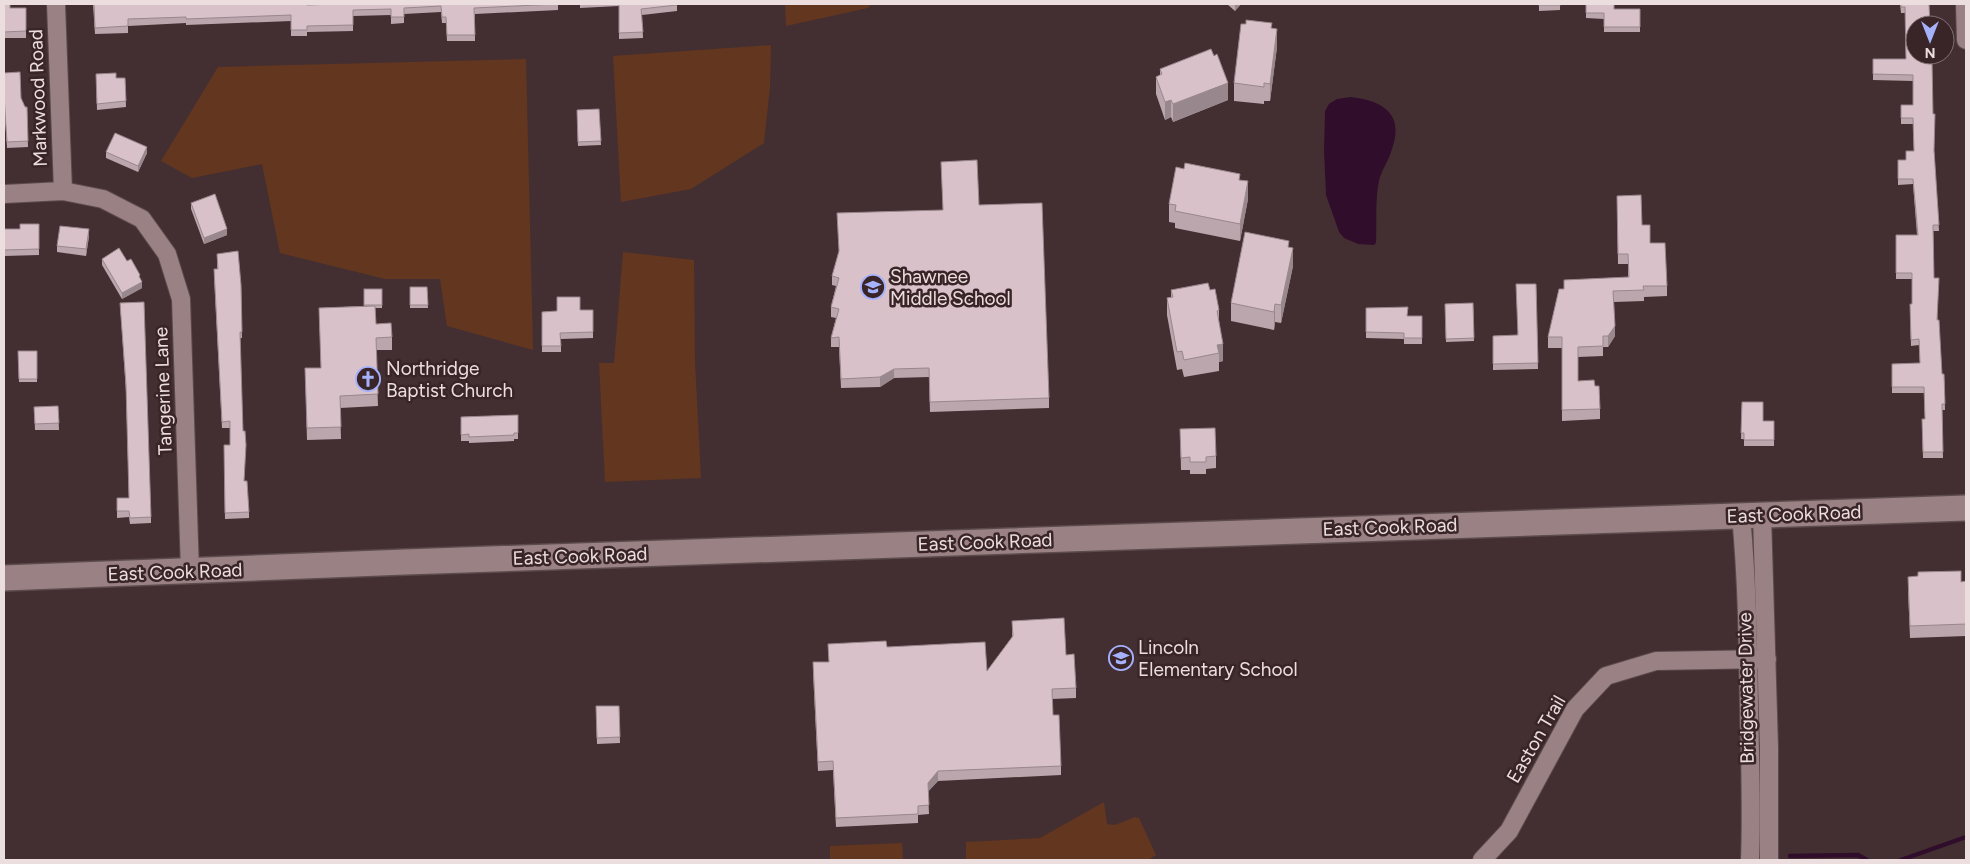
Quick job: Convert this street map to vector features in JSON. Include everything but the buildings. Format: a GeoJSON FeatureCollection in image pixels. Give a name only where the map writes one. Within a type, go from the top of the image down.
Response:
{"type":"FeatureCollection","features":[{"type":"Feature","properties":{"kind":"main road","name":"East Cook Road"},"geometry":{"type":"LineString","coordinates":[[4,578],[1966,508]]}},
{"type":"Feature","properties":{"kind":"street","name":"Markwood Road"},"geometry":{"type":"LineString","coordinates":[[56,4],[63,191]]}},
{"type":"Feature","properties":{"kind":"street"},"geometry":{"type":"LineString","coordinates":[[1965,4],[1966,40]]}},
{"type":"Feature","properties":{"kind":"street"},"geometry":{"type":"LineString","coordinates":[[4,194],[63,191]]}},
{"type":"Feature","properties":{"kind":"street","name":"Tangerine Lane"},"geometry":{"type":"LineString","coordinates":[[63,191],[104,199],[142,219],[166,254],[181,299],[190,571]]}},
{"type":"Feature","properties":{"kind":"street","name":"Bridgewater Drive"},"geometry":{"type":"LineString","coordinates":[[1750,860],[1752,826],[1744,549],[1752,515]]}},
{"type":"Feature","properties":{"kind":"street","name":"Bridgewater Drive"},"geometry":{"type":"LineString","coordinates":[[1752,515],[1766,659],[1769,860]]}},
{"type":"Feature","properties":{"kind":"street","name":"Easton Trail"},"geometry":{"type":"LineString","coordinates":[[1482,860],[1509,831],[1575,709],[1606,676],[1656,661],[1766,659]]}},
{"type":"Feature","properties":{"kind":"shaded area"},"geometry":{"type":"Polygon","coordinates":[[[785,4],[871,4],[868,8],[786,26],[785,4]]]}},
{"type":"Feature","properties":{"kind":"shaded area"},"geometry":{"type":"Polygon","coordinates":[[[771,45],[770,87],[764,143],[691,189],[621,202],[613,56],[771,45]]]}},
{"type":"Feature","properties":{"kind":"shaded area"},"geometry":{"type":"Polygon","coordinates":[[[526,59],[533,350],[447,326],[440,279],[385,279],[280,253],[262,164],[192,178],[161,161],[218,67],[526,59]]]}},
{"type":"Feature","properties":{"kind":"shaded area"},"geometry":{"type":"Polygon","coordinates":[[[1351,97],[1374,102],[1383,107],[1394,120],[1396,129],[1391,152],[1379,181],[1376,243],[1374,245],[1358,244],[1344,238],[1339,232],[1326,195],[1325,111],[1329,104],[1337,99],[1351,97]]]}},
{"type":"Feature","properties":{"kind":"shaded area"},"geometry":{"type":"Polygon","coordinates":[[[623,252],[694,260],[695,362],[701,478],[605,482],[599,363],[614,363],[623,252]]]}},
{"type":"Feature","properties":{"kind":"shaded area"},"geometry":{"type":"Polygon","coordinates":[[[1104,802],[1107,824],[1115,825],[1135,817],[1139,818],[1156,855],[1148,860],[966,860],[966,842],[1040,838],[1104,802]]]}},
{"type":"Feature","properties":{"kind":"shaded area"},"geometry":{"type":"Polygon","coordinates":[[[902,843],[903,860],[830,860],[830,846],[902,843]]]}},
{"type":"Feature","properties":{"kind":"waterway"},"geometry":{"type":"LineString","coordinates":[[1901,860],[1966,837]]}},
{"type":"Feature","properties":{"kind":"waterway"},"geometry":{"type":"LineString","coordinates":[[1790,856],[1858,855],[1867,860]]}},
{"type":"Feature","properties":{"kind":"place","name":"Shawnee Middle School"},"geometry":{"type":"Point","coordinates":[873,287]}},
{"type":"Feature","properties":{"kind":"place","name":"Northridge Baptist Church"},"geometry":{"type":"Point","coordinates":[368,379]}},
{"type":"Feature","properties":{"kind":"place","name":"Lincoln Elementary School"},"geometry":{"type":"Point","coordinates":[1121,658]}}]}
